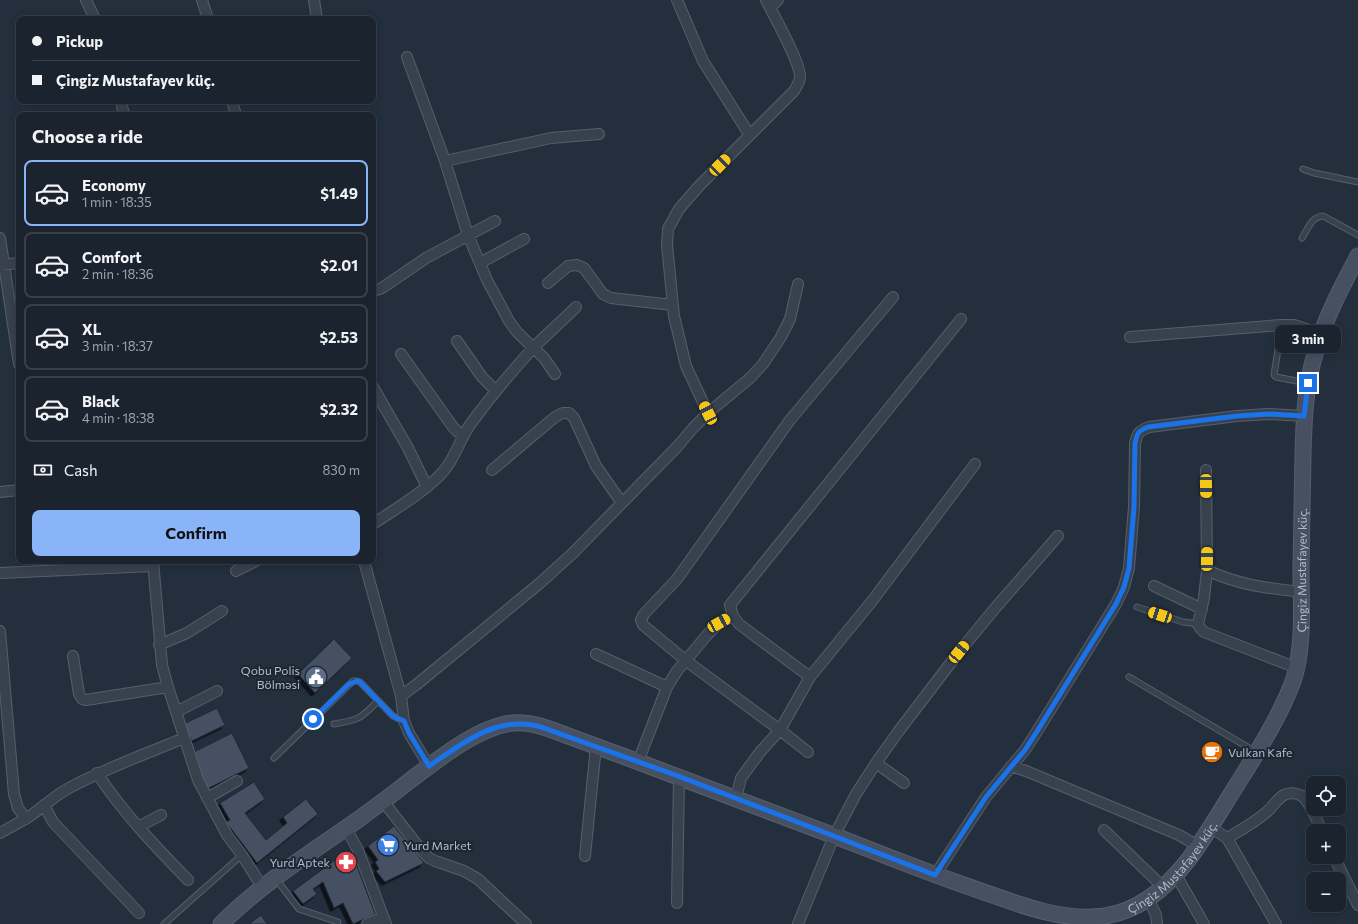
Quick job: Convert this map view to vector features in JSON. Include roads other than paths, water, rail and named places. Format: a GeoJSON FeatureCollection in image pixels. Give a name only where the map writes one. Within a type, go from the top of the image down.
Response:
{"type":"FeatureCollection","features":[{"type":"Feature","properties":{"kind":"street"},"geometry":{"type":"LineString","coordinates":[[86,0],[94,16]]}},
{"type":"Feature","properties":{"kind":"street"},"geometry":{"type":"LineString","coordinates":[[202,0],[207,16]]}},
{"type":"Feature","properties":{"kind":"street"},"geometry":{"type":"LineString","coordinates":[[314,0],[317,16]]}},
{"type":"Feature","properties":{"kind":"street"},"geometry":{"type":"LineString","coordinates":[[677,0],[703,62],[749,134]]}},
{"type":"Feature","properties":{"kind":"street"},"geometry":{"type":"LineString","coordinates":[[708,413],[686,366],[674,316],[667,245],[668,229],[679,209],[700,185],[749,134],[794,91],[800,79],[795,58],[768,4],[778,0]]}},
{"type":"Feature","properties":{"kind":"street"},"geometry":{"type":"LineString","coordinates":[[407,57],[445,161],[468,235],[487,280],[509,321],[524,340],[534,347],[544,358],[555,374]]}},
{"type":"Feature","properties":{"kind":"street"},"geometry":{"type":"LineString","coordinates":[[445,161],[551,138],[599,134]]}},
{"type":"Feature","properties":{"kind":"street"},"geometry":{"type":"LineString","coordinates":[[376,289],[382,288],[426,258],[495,221]]}},
{"type":"Feature","properties":{"kind":"street"},"geometry":{"type":"LineString","coordinates":[[0,238],[2,265],[16,347]]}},
{"type":"Feature","properties":{"kind":"street"},"geometry":{"type":"LineString","coordinates":[[480,263],[524,239]]}},
{"type":"Feature","properties":{"kind":"street","name":"Çingiz Mustafayev küç."},"geometry":{"type":"LineString","coordinates":[[221,924],[241,905],[276,878],[429,766],[475,737],[498,726],[511,723],[526,723],[538,726],[596,746],[935,875],[1029,908],[1076,916],[1105,916],[1132,908],[1163,887],[1176,875],[1198,846],[1257,753],[1288,695],[1297,668],[1301,636],[1302,488],[1304,416],[1308,383],[1321,334],[1358,256]]}},
{"type":"Feature","properties":{"kind":"street"},"geometry":{"type":"LineString","coordinates":[[2,265],[16,263]]}},
{"type":"Feature","properties":{"kind":"street"},"geometry":{"type":"LineString","coordinates":[[548,283],[568,266],[577,265],[584,268],[603,294],[611,298],[673,305]]}},
{"type":"Feature","properties":{"kind":"street"},"geometry":{"type":"LineString","coordinates":[[401,696],[416,686],[540,583],[573,553],[677,447],[708,413],[750,378],[763,364],[781,337],[790,319],[798,284]]}},
{"type":"Feature","properties":{"kind":"street"},"geometry":{"type":"LineString","coordinates":[[808,752],[685,660],[643,625],[641,620],[644,614],[677,579],[790,420],[893,297]]}},
{"type":"Feature","properties":{"kind":"street"},"geometry":{"type":"LineString","coordinates":[[376,522],[427,487],[440,476],[453,459],[462,436],[496,391],[534,347],[576,308]]}},
{"type":"Feature","properties":{"kind":"street"},"geometry":{"type":"LineString","coordinates":[[810,677],[739,624],[733,616],[730,605],[962,319]]}},
{"type":"Feature","properties":{"kind":"street"},"geometry":{"type":"LineString","coordinates":[[1130,337],[1281,325],[1294,325],[1321,334]]}},
{"type":"Feature","properties":{"kind":"street"},"geometry":{"type":"LineString","coordinates":[[457,341],[482,377],[496,391]]}},
{"type":"Feature","properties":{"kind":"street"},"geometry":{"type":"LineString","coordinates":[[401,354],[453,427],[462,436]]}},
{"type":"Feature","properties":{"kind":"street"},"geometry":{"type":"LineString","coordinates":[[376,392],[408,448],[427,487]]}},
{"type":"Feature","properties":{"kind":"street"},"geometry":{"type":"LineString","coordinates":[[492,470],[555,417],[563,413],[569,413],[574,418],[596,466],[622,503]]}},
{"type":"Feature","properties":{"kind":"street"},"geometry":{"type":"LineString","coordinates":[[935,875],[972,816],[1025,750],[1116,604],[1124,587],[1129,568],[1134,507],[1135,444],[1140,431],[1148,427],[1237,416],[1268,414],[1304,416]]}},
{"type":"Feature","properties":{"kind":"street"},"geometry":{"type":"LineString","coordinates":[[736,798],[741,778],[760,752],[780,730],[810,677],[872,601],[975,464]]}},
{"type":"Feature","properties":{"kind":"street"},"geometry":{"type":"LineString","coordinates":[[1206,470],[1207,570],[1202,609],[1198,624],[1204,632],[1297,668]]}},
{"type":"Feature","properties":{"kind":"street"},"geometry":{"type":"LineString","coordinates":[[0,492],[16,490]]}},
{"type":"Feature","properties":{"kind":"street"},"geometry":{"type":"LineString","coordinates":[[798,924],[834,836],[856,794],[876,762],[959,652],[1058,536]]}},
{"type":"Feature","properties":{"kind":"street"},"geometry":{"type":"LineString","coordinates":[[0,573],[138,564]]}},
{"type":"Feature","properties":{"kind":"street"},"geometry":{"type":"LineString","coordinates":[[153,564],[159,646],[162,665],[198,780],[227,836],[242,855],[263,888]]}},
{"type":"Feature","properties":{"kind":"street"},"geometry":{"type":"LineString","coordinates":[[236,571],[250,564]]}},
{"type":"Feature","properties":{"kind":"street"},"geometry":{"type":"LineString","coordinates":[[365,564],[401,696],[404,721],[409,733],[429,766]]}},
{"type":"Feature","properties":{"kind":"street"},"geometry":{"type":"LineString","coordinates":[[1207,570],[1225,578],[1264,588],[1301,592]]}},
{"type":"Feature","properties":{"kind":"street"},"geometry":{"type":"LineString","coordinates":[[1154,586],[1202,609]]}},
{"type":"Feature","properties":{"kind":"street"},"geometry":{"type":"LineString","coordinates":[[159,646],[187,633],[222,611]]}},
{"type":"Feature","properties":{"kind":"street"},"geometry":{"type":"LineString","coordinates":[[638,762],[667,688],[676,671],[719,623],[733,616]]}},
{"type":"Feature","properties":{"kind":"street"},"geometry":{"type":"LineString","coordinates":[[0,631],[14,794],[18,808],[26,819]]}},
{"type":"Feature","properties":{"kind":"street"},"geometry":{"type":"LineString","coordinates":[[596,654],[667,688]]}},
{"type":"Feature","properties":{"kind":"street"},"geometry":{"type":"LineString","coordinates":[[73,656],[79,694],[82,699],[86,700],[168,687]]}},
{"type":"Feature","properties":{"kind":"street"},"geometry":{"type":"LineString","coordinates":[[176,712],[217,691]]}},
{"type":"Feature","properties":{"kind":"street"},"geometry":{"type":"LineString","coordinates":[[0,833],[26,819],[67,789],[97,773],[184,738]]}},
{"type":"Feature","properties":{"kind":"street"},"geometry":{"type":"LineString","coordinates":[[585,856],[596,746]]}},
{"type":"Feature","properties":{"kind":"street"},"geometry":{"type":"LineString","coordinates":[[876,762],[904,783]]}},
{"type":"Feature","properties":{"kind":"street"},"geometry":{"type":"LineString","coordinates":[[1011,766],[1179,835],[1198,846]]}},
{"type":"Feature","properties":{"kind":"street"},"geometry":{"type":"LineString","coordinates":[[97,773],[108,790],[148,840],[188,880]]}},
{"type":"Feature","properties":{"kind":"street"},"geometry":{"type":"LineString","coordinates":[[677,903],[678,776]]}},
{"type":"Feature","properties":{"kind":"street"},"geometry":{"type":"LineString","coordinates":[[207,798],[237,781]]}},
{"type":"Feature","properties":{"kind":"street"},"geometry":{"type":"LineString","coordinates":[[1227,838],[1252,823],[1269,810],[1276,801],[1285,794],[1294,793],[1300,795],[1306,800],[1318,824]]}},
{"type":"Feature","properties":{"kind":"street"},"geometry":{"type":"LineString","coordinates":[[383,801],[429,858],[464,871],[478,879],[526,924]]}},
{"type":"Feature","properties":{"kind":"street"},"geometry":{"type":"LineString","coordinates":[[44,805],[53,822],[139,913]]}},
{"type":"Feature","properties":{"kind":"street"},"geometry":{"type":"LineString","coordinates":[[138,827],[161,815]]}},
{"type":"Feature","properties":{"kind":"street"},"geometry":{"type":"LineString","coordinates":[[1210,827],[1227,838],[1276,924]]}},
{"type":"Feature","properties":{"kind":"street"},"geometry":{"type":"LineString","coordinates":[[346,828],[358,850],[384,920],[367,924]]}},
{"type":"Feature","properties":{"kind":"street"},"geometry":{"type":"LineString","coordinates":[[1104,830],[1163,887]]}},
{"type":"Feature","properties":{"kind":"street"},"geometry":{"type":"LineString","coordinates":[[1338,864],[1358,905]]}},
{"type":"Feature","properties":{"kind":"street"},"geometry":{"type":"LineString","coordinates":[[1176,875],[1202,923]]}},
{"type":"Feature","properties":{"kind":"street"},"geometry":{"type":"LineString","coordinates":[[1148,898],[1156,915],[1157,924]]}},
{"type":"Feature","properties":{"kind":"lane"},"geometry":{"type":"LineString","coordinates":[[1303,170],[1358,182]]}},
{"type":"Feature","properties":{"kind":"lane"},"geometry":{"type":"LineString","coordinates":[[1302,238],[1313,219],[1318,216],[1323,216],[1358,235]]}},
{"type":"Feature","properties":{"kind":"lane"},"geometry":{"type":"LineString","coordinates":[[1279,343],[1274,375],[1276,377],[1308,383]]}},
{"type":"Feature","properties":{"kind":"lane"},"geometry":{"type":"LineString","coordinates":[[1137,607],[1183,622],[1198,624]]}},
{"type":"Feature","properties":{"kind":"lane"},"geometry":{"type":"LineString","coordinates":[[1129,678],[1257,753]]}},
{"type":"Feature","properties":{"kind":"lane"},"geometry":{"type":"LineString","coordinates":[[274,758],[353,682],[360,682],[393,716],[404,721]]}},
{"type":"Feature","properties":{"kind":"lane"},"geometry":{"type":"LineString","coordinates":[[334,724],[358,718],[378,701]]}},
{"type":"Feature","properties":{"kind":"lane"},"geometry":{"type":"LineString","coordinates":[[164,924],[242,855]]}},
{"type":"Feature","properties":{"kind":"lane"},"geometry":{"type":"LineString","coordinates":[[276,878],[299,909],[338,922]]}},
{"type":"Feature","properties":{"kind":"place","name":"Qobu Polis Bölməsi"},"geometry":{"type":"Point","coordinates":[316,677]}},
{"type":"Feature","properties":{"kind":"place","name":"Vulkan Kafe"},"geometry":{"type":"Point","coordinates":[1212,752]}},
{"type":"Feature","properties":{"kind":"place","name":"Yurd Market"},"geometry":{"type":"Point","coordinates":[388,845]}},
{"type":"Feature","properties":{"kind":"place","name":"Yurd Aptek"},"geometry":{"type":"Point","coordinates":[346,862]}}]}
